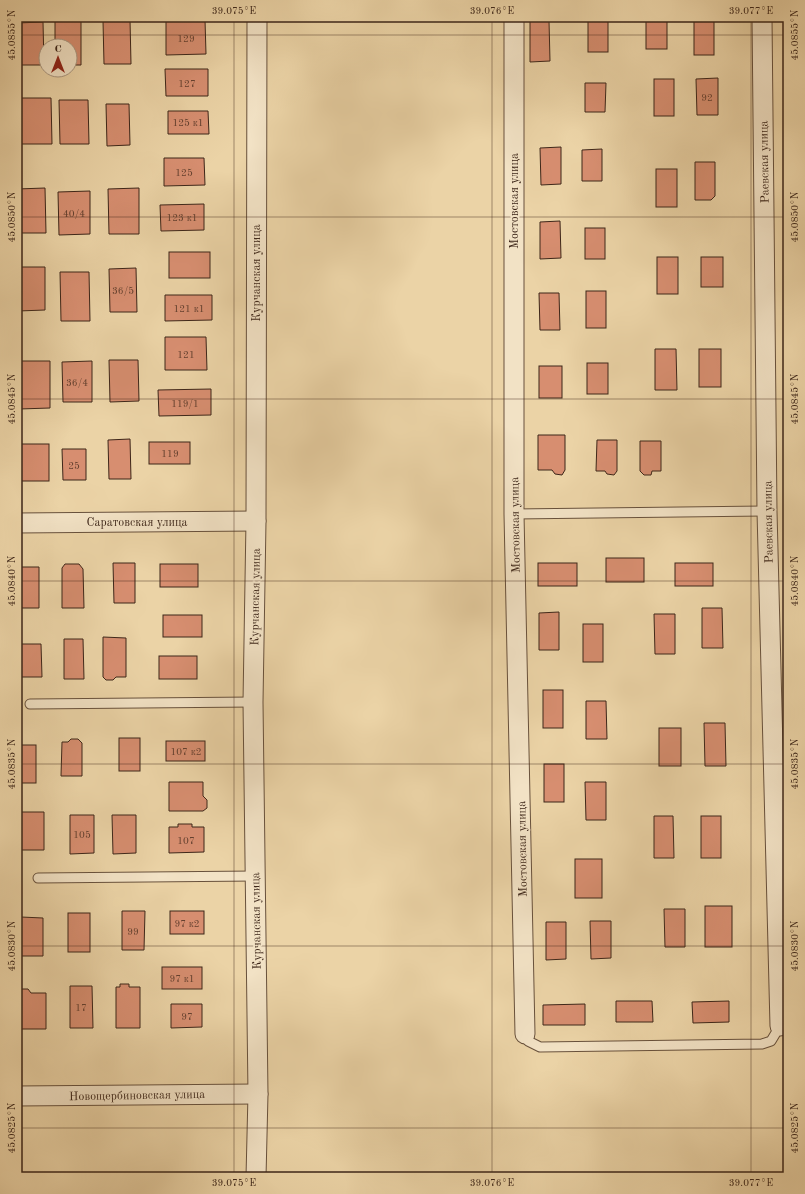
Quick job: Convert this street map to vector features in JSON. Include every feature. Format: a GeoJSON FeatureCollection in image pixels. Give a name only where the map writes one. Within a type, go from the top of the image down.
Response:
{"type":"FeatureCollection","features":[{"type":"Feature","properties":{"kind":"street","name":"Курчанская улица"},"geometry":{"type":"LineString","coordinates":[[256,17],[256,521],[254,702],[258,1094],[256,1177]]}},
{"type":"Feature","properties":{"kind":"street","name":"Мостовская улица"},"geometry":{"type":"LineString","coordinates":[[514,17],[514,514],[526,1034]]}},
{"type":"Feature","properties":{"kind":"street","name":"Раевская улица"},"geometry":{"type":"LineString","coordinates":[[762,17],[767,511],[780,1026]]}},
{"type":"Feature","properties":{"kind":"street","name":"Саратовская улица"},"geometry":{"type":"LineString","coordinates":[[17,523],[256,521]]}},
{"type":"Feature","properties":{"kind":"street","name":"Новощербиновская улица"},"geometry":{"type":"LineString","coordinates":[[17,1096],[258,1094]]}},
{"type":"Feature","properties":{"kind":"lane"},"geometry":{"type":"LineString","coordinates":[[514,514],[767,511]]}},
{"type":"Feature","properties":{"kind":"lane"},"geometry":{"type":"LineString","coordinates":[[30,704],[254,702]]}},
{"type":"Feature","properties":{"kind":"lane"},"geometry":{"type":"LineString","coordinates":[[38,878],[255,876]]}},
{"type":"Feature","properties":{"kind":"lane"},"geometry":{"type":"LineString","coordinates":[[526,1034],[528,1041],[540,1047],[762,1044],[771,1041],[780,1026]]}},
{"type":"Feature","properties":{"kind":"building"},"geometry":{"type":"Polygon","coordinates":[[[588,17],[608,17],[608,52],[588,52],[588,17]]]}},
{"type":"Feature","properties":{"kind":"building"},"geometry":{"type":"Polygon","coordinates":[[[646,17],[667,17],[667,49],[646,49],[646,17]]]}},
{"type":"Feature","properties":{"kind":"building"},"geometry":{"type":"Polygon","coordinates":[[[694,17],[714,17],[714,55],[694,55],[694,17]]]}},
{"type":"Feature","properties":{"kind":"building"},"geometry":{"type":"Polygon","coordinates":[[[81,20],[81,65],[78,65],[78,38],[55,38],[55,21],[81,20]]]}},
{"type":"Feature","properties":{"kind":"building"},"geometry":{"type":"Polygon","coordinates":[[[130,20],[131,64],[104,64],[103,21],[130,20]]]}},
{"type":"Feature","properties":{"kind":"building"},"geometry":{"type":"Polygon","coordinates":[[[205,20],[206,54],[166,55],[166,21],[205,20]]]}},
{"type":"Feature","properties":{"kind":"building"},"geometry":{"type":"Polygon","coordinates":[[[530,21],[549,21],[550,61],[530,62],[530,21]]]}},
{"type":"Feature","properties":{"kind":"building"},"geometry":{"type":"Polygon","coordinates":[[[43,22],[43,38],[38,38],[38,65],[17,65],[17,23],[43,22]]]}},
{"type":"Feature","properties":{"kind":"building"},"geometry":{"type":"Polygon","coordinates":[[[165,69],[208,69],[208,96],[166,96],[165,69]]]}},
{"type":"Feature","properties":{"kind":"building"},"geometry":{"type":"Polygon","coordinates":[[[718,78],[718,115],[697,115],[696,79],[718,78]]]}},
{"type":"Feature","properties":{"kind":"building"},"geometry":{"type":"Polygon","coordinates":[[[654,79],[674,79],[674,116],[654,116],[654,79]]]}},
{"type":"Feature","properties":{"kind":"building"},"geometry":{"type":"Polygon","coordinates":[[[585,83],[606,83],[605,112],[585,112],[585,83]]]}},
{"type":"Feature","properties":{"kind":"building"},"geometry":{"type":"Polygon","coordinates":[[[20,98],[51,98],[52,144],[21,144],[20,98]]]}},
{"type":"Feature","properties":{"kind":"building"},"geometry":{"type":"Polygon","coordinates":[[[59,100],[88,100],[89,144],[60,144],[59,100]]]}},
{"type":"Feature","properties":{"kind":"building"},"geometry":{"type":"Polygon","coordinates":[[[106,104],[129,104],[130,145],[107,146],[106,104]]]}},
{"type":"Feature","properties":{"kind":"building"},"geometry":{"type":"Polygon","coordinates":[[[168,111],[208,111],[209,134],[168,134],[168,111]]]}},
{"type":"Feature","properties":{"kind":"building"},"geometry":{"type":"Polygon","coordinates":[[[561,147],[561,184],[541,185],[540,148],[561,147]]]}},
{"type":"Feature","properties":{"kind":"building"},"geometry":{"type":"Polygon","coordinates":[[[602,149],[602,181],[582,181],[582,150],[602,149]]]}},
{"type":"Feature","properties":{"kind":"building"},"geometry":{"type":"Polygon","coordinates":[[[164,158],[204,158],[205,185],[164,186],[164,158]]]}},
{"type":"Feature","properties":{"kind":"building"},"geometry":{"type":"Polygon","coordinates":[[[695,162],[715,162],[715,196],[711,200],[695,200],[695,162]]]}},
{"type":"Feature","properties":{"kind":"building"},"geometry":{"type":"Polygon","coordinates":[[[656,169],[677,169],[677,207],[656,207],[656,169]]]}},
{"type":"Feature","properties":{"kind":"building"},"geometry":{"type":"Polygon","coordinates":[[[45,188],[46,233],[17,233],[17,189],[45,188]]]}},
{"type":"Feature","properties":{"kind":"building"},"geometry":{"type":"Polygon","coordinates":[[[139,188],[139,234],[109,234],[108,189],[139,188]]]}},
{"type":"Feature","properties":{"kind":"building"},"geometry":{"type":"Polygon","coordinates":[[[90,191],[90,234],[59,235],[58,192],[90,191]]]}},
{"type":"Feature","properties":{"kind":"building"},"geometry":{"type":"Polygon","coordinates":[[[204,204],[204,230],[161,231],[160,205],[204,204]]]}},
{"type":"Feature","properties":{"kind":"building"},"geometry":{"type":"Polygon","coordinates":[[[560,221],[561,258],[540,259],[540,222],[560,221]]]}},
{"type":"Feature","properties":{"kind":"building"},"geometry":{"type":"Polygon","coordinates":[[[585,228],[605,228],[605,259],[585,259],[585,228]]]}},
{"type":"Feature","properties":{"kind":"building"},"geometry":{"type":"Polygon","coordinates":[[[169,252],[210,252],[210,278],[169,278],[169,252]]]}},
{"type":"Feature","properties":{"kind":"building"},"geometry":{"type":"Polygon","coordinates":[[[657,257],[678,257],[678,294],[657,294],[657,257]]]}},
{"type":"Feature","properties":{"kind":"building"},"geometry":{"type":"Polygon","coordinates":[[[701,257],[723,257],[723,287],[701,287],[701,257]]]}},
{"type":"Feature","properties":{"kind":"building"},"geometry":{"type":"Polygon","coordinates":[[[17,267],[45,267],[45,310],[18,311],[17,267]]]}},
{"type":"Feature","properties":{"kind":"building"},"geometry":{"type":"Polygon","coordinates":[[[136,268],[137,312],[110,312],[109,269],[136,268]]]}},
{"type":"Feature","properties":{"kind":"building"},"geometry":{"type":"Polygon","coordinates":[[[60,272],[89,272],[90,321],[61,321],[60,272]]]}},
{"type":"Feature","properties":{"kind":"building"},"geometry":{"type":"Polygon","coordinates":[[[586,291],[606,291],[606,328],[586,328],[586,291]]]}},
{"type":"Feature","properties":{"kind":"building"},"geometry":{"type":"Polygon","coordinates":[[[539,293],[559,293],[560,330],[540,330],[539,293]]]}},
{"type":"Feature","properties":{"kind":"building"},"geometry":{"type":"Polygon","coordinates":[[[165,295],[212,295],[212,320],[165,321],[165,295]]]}},
{"type":"Feature","properties":{"kind":"building"},"geometry":{"type":"Polygon","coordinates":[[[165,337],[206,337],[207,370],[165,370],[165,337]]]}},
{"type":"Feature","properties":{"kind":"building"},"geometry":{"type":"Polygon","coordinates":[[[655,349],[676,349],[677,390],[655,390],[655,349]]]}},
{"type":"Feature","properties":{"kind":"building"},"geometry":{"type":"Polygon","coordinates":[[[699,349],[721,349],[721,387],[699,387],[699,349]]]}},
{"type":"Feature","properties":{"kind":"building"},"geometry":{"type":"Polygon","coordinates":[[[109,360],[138,360],[139,401],[110,402],[109,360]]]}},
{"type":"Feature","properties":{"kind":"building"},"geometry":{"type":"Polygon","coordinates":[[[19,361],[50,361],[50,408],[19,409],[19,361]]]}},
{"type":"Feature","properties":{"kind":"building"},"geometry":{"type":"Polygon","coordinates":[[[92,361],[92,402],[63,402],[62,362],[92,361]]]}},
{"type":"Feature","properties":{"kind":"building"},"geometry":{"type":"Polygon","coordinates":[[[587,363],[608,363],[608,394],[587,394],[587,363]]]}},
{"type":"Feature","properties":{"kind":"building"},"geometry":{"type":"Polygon","coordinates":[[[539,366],[562,366],[562,398],[539,398],[539,366]]]}},
{"type":"Feature","properties":{"kind":"building"},"geometry":{"type":"Polygon","coordinates":[[[211,389],[211,415],[159,416],[158,390],[211,389]]]}},
{"type":"Feature","properties":{"kind":"building"},"geometry":{"type":"Polygon","coordinates":[[[538,435],[565,435],[565,470],[562,475],[555,474],[552,470],[538,470],[538,435]]]}},
{"type":"Feature","properties":{"kind":"building"},"geometry":{"type":"Polygon","coordinates":[[[130,439],[131,479],[109,479],[108,440],[130,439]]]}},
{"type":"Feature","properties":{"kind":"building"},"geometry":{"type":"Polygon","coordinates":[[[597,440],[617,440],[617,471],[614,475],[607,474],[605,471],[596,471],[597,440]]]}},
{"type":"Feature","properties":{"kind":"building"},"geometry":{"type":"Polygon","coordinates":[[[640,441],[661,441],[661,471],[652,471],[651,475],[644,475],[640,471],[640,441]]]}},
{"type":"Feature","properties":{"kind":"building"},"geometry":{"type":"Polygon","coordinates":[[[149,442],[190,442],[190,464],[149,464],[149,442]]]}},
{"type":"Feature","properties":{"kind":"building"},"geometry":{"type":"Polygon","coordinates":[[[20,444],[49,444],[49,481],[20,481],[20,444]]]}},
{"type":"Feature","properties":{"kind":"building"},"geometry":{"type":"Polygon","coordinates":[[[62,449],[86,449],[86,480],[63,480],[62,449]]]}},
{"type":"Feature","properties":{"kind":"building"},"geometry":{"type":"Polygon","coordinates":[[[606,558],[644,558],[644,582],[606,582],[606,558]]]}},
{"type":"Feature","properties":{"kind":"building"},"geometry":{"type":"Polygon","coordinates":[[[113,563],[135,563],[135,603],[114,603],[113,563]]]}},
{"type":"Feature","properties":{"kind":"building"},"geometry":{"type":"Polygon","coordinates":[[[538,563],[577,563],[577,586],[538,586],[538,563]]]}},
{"type":"Feature","properties":{"kind":"building"},"geometry":{"type":"Polygon","coordinates":[[[675,563],[713,563],[713,586],[675,586],[675,563]]]}},
{"type":"Feature","properties":{"kind":"building"},"geometry":{"type":"Polygon","coordinates":[[[65,564],[79,564],[83,569],[84,608],[62,608],[62,568],[65,564]]]}},
{"type":"Feature","properties":{"kind":"building"},"geometry":{"type":"Polygon","coordinates":[[[160,564],[198,564],[198,587],[160,587],[160,564]]]}},
{"type":"Feature","properties":{"kind":"building"},"geometry":{"type":"Polygon","coordinates":[[[17,567],[39,567],[39,608],[18,608],[17,567]]]}},
{"type":"Feature","properties":{"kind":"building"},"geometry":{"type":"Polygon","coordinates":[[[702,608],[722,608],[723,648],[702,648],[702,608]]]}},
{"type":"Feature","properties":{"kind":"building"},"geometry":{"type":"Polygon","coordinates":[[[559,612],[559,650],[539,650],[539,613],[559,612]]]}},
{"type":"Feature","properties":{"kind":"building"},"geometry":{"type":"Polygon","coordinates":[[[654,614],[675,614],[675,654],[655,654],[654,614]]]}},
{"type":"Feature","properties":{"kind":"building"},"geometry":{"type":"Polygon","coordinates":[[[163,615],[202,615],[202,637],[163,637],[163,615]]]}},
{"type":"Feature","properties":{"kind":"building"},"geometry":{"type":"Polygon","coordinates":[[[583,624],[603,624],[603,662],[583,662],[583,624]]]}},
{"type":"Feature","properties":{"kind":"building"},"geometry":{"type":"Polygon","coordinates":[[[103,637],[126,638],[126,677],[116,677],[113,680],[106,680],[103,677],[103,637]]]}},
{"type":"Feature","properties":{"kind":"building"},"geometry":{"type":"Polygon","coordinates":[[[64,639],[83,639],[84,679],[64,679],[64,639]]]}},
{"type":"Feature","properties":{"kind":"building"},"geometry":{"type":"Polygon","coordinates":[[[21,644],[41,644],[42,677],[19,677],[21,644]]]}},
{"type":"Feature","properties":{"kind":"building"},"geometry":{"type":"Polygon","coordinates":[[[159,656],[197,656],[197,679],[159,679],[159,656]]]}},
{"type":"Feature","properties":{"kind":"building"},"geometry":{"type":"Polygon","coordinates":[[[543,690],[563,690],[563,728],[543,728],[543,690]]]}},
{"type":"Feature","properties":{"kind":"building"},"geometry":{"type":"Polygon","coordinates":[[[586,701],[606,701],[607,739],[586,739],[586,701]]]}},
{"type":"Feature","properties":{"kind":"building"},"geometry":{"type":"Polygon","coordinates":[[[704,723],[725,723],[726,766],[705,766],[704,723]]]}},
{"type":"Feature","properties":{"kind":"building"},"geometry":{"type":"Polygon","coordinates":[[[659,728],[681,728],[681,766],[659,766],[659,728]]]}},
{"type":"Feature","properties":{"kind":"building"},"geometry":{"type":"Polygon","coordinates":[[[119,738],[140,738],[140,771],[119,771],[119,738]]]}},
{"type":"Feature","properties":{"kind":"building"},"geometry":{"type":"Polygon","coordinates":[[[71,739],[78,739],[82,743],[82,776],[61,776],[62,742],[68,742],[71,739]]]}},
{"type":"Feature","properties":{"kind":"building"},"geometry":{"type":"Polygon","coordinates":[[[166,741],[205,741],[205,761],[166,761],[166,741]]]}},
{"type":"Feature","properties":{"kind":"building"},"geometry":{"type":"Polygon","coordinates":[[[17,745],[36,745],[36,783],[17,783],[17,745]]]}},
{"type":"Feature","properties":{"kind":"building"},"geometry":{"type":"Polygon","coordinates":[[[544,764],[564,764],[564,802],[544,802],[544,764]]]}},
{"type":"Feature","properties":{"kind":"building"},"geometry":{"type":"Polygon","coordinates":[[[169,782],[203,782],[203,796],[207,800],[207,808],[203,811],[169,811],[169,782]]]}},
{"type":"Feature","properties":{"kind":"building"},"geometry":{"type":"Polygon","coordinates":[[[585,782],[606,782],[606,820],[586,820],[585,782]]]}},
{"type":"Feature","properties":{"kind":"building"},"geometry":{"type":"Polygon","coordinates":[[[20,812],[44,812],[44,850],[21,850],[20,812]]]}},
{"type":"Feature","properties":{"kind":"building"},"geometry":{"type":"Polygon","coordinates":[[[70,815],[94,815],[94,853],[70,854],[70,815]]]}},
{"type":"Feature","properties":{"kind":"building"},"geometry":{"type":"Polygon","coordinates":[[[112,815],[136,815],[136,853],[113,854],[112,815]]]}},
{"type":"Feature","properties":{"kind":"building"},"geometry":{"type":"Polygon","coordinates":[[[654,816],[673,816],[674,858],[654,858],[654,816]]]}},
{"type":"Feature","properties":{"kind":"building"},"geometry":{"type":"Polygon","coordinates":[[[701,816],[721,816],[721,858],[701,858],[701,816]]]}},
{"type":"Feature","properties":{"kind":"building"},"geometry":{"type":"Polygon","coordinates":[[[178,824],[192,824],[192,827],[204,827],[204,852],[169,853],[169,827],[178,827],[178,824]]]}},
{"type":"Feature","properties":{"kind":"building"},"geometry":{"type":"Polygon","coordinates":[[[575,859],[602,859],[602,898],[575,898],[575,859]]]}},
{"type":"Feature","properties":{"kind":"building"},"geometry":{"type":"Polygon","coordinates":[[[705,906],[732,906],[732,947],[705,947],[705,906]]]}},
{"type":"Feature","properties":{"kind":"building"},"geometry":{"type":"Polygon","coordinates":[[[664,909],[685,909],[685,947],[665,947],[664,909]]]}},
{"type":"Feature","properties":{"kind":"building"},"geometry":{"type":"Polygon","coordinates":[[[122,911],[145,911],[144,950],[122,950],[122,911]]]}},
{"type":"Feature","properties":{"kind":"building"},"geometry":{"type":"Polygon","coordinates":[[[170,911],[204,911],[204,934],[170,934],[170,911]]]}},
{"type":"Feature","properties":{"kind":"building"},"geometry":{"type":"Polygon","coordinates":[[[68,913],[90,913],[90,952],[68,952],[68,913]]]}},
{"type":"Feature","properties":{"kind":"building"},"geometry":{"type":"Polygon","coordinates":[[[21,917],[43,918],[43,956],[21,956],[21,917]]]}},
{"type":"Feature","properties":{"kind":"building"},"geometry":{"type":"Polygon","coordinates":[[[590,921],[611,921],[611,958],[591,959],[590,921]]]}},
{"type":"Feature","properties":{"kind":"building"},"geometry":{"type":"Polygon","coordinates":[[[546,922],[566,922],[566,959],[546,960],[546,922]]]}},
{"type":"Feature","properties":{"kind":"building"},"geometry":{"type":"Polygon","coordinates":[[[162,967],[202,967],[202,989],[162,989],[162,967]]]}},
{"type":"Feature","properties":{"kind":"building"},"geometry":{"type":"Polygon","coordinates":[[[120,984],[129,984],[129,987],[140,987],[140,1028],[116,1028],[116,987],[120,987],[120,984]]]}},
{"type":"Feature","properties":{"kind":"building"},"geometry":{"type":"Polygon","coordinates":[[[70,986],[92,986],[93,1028],[70,1028],[70,986]]]}},
{"type":"Feature","properties":{"kind":"building"},"geometry":{"type":"Polygon","coordinates":[[[20,989],[28,989],[31,993],[46,993],[46,1029],[17,1029],[17,993],[20,989]]]}},
{"type":"Feature","properties":{"kind":"building"},"geometry":{"type":"Polygon","coordinates":[[[616,1001],[652,1001],[653,1022],[616,1022],[616,1001]]]}},
{"type":"Feature","properties":{"kind":"building"},"geometry":{"type":"Polygon","coordinates":[[[729,1001],[729,1022],[693,1023],[692,1002],[729,1001]]]}},
{"type":"Feature","properties":{"kind":"building"},"geometry":{"type":"Polygon","coordinates":[[[171,1004],[202,1004],[202,1027],[171,1028],[171,1004]]]}},
{"type":"Feature","properties":{"kind":"building"},"geometry":{"type":"Polygon","coordinates":[[[585,1004],[585,1025],[543,1025],[543,1005],[585,1004]]]}}]}
